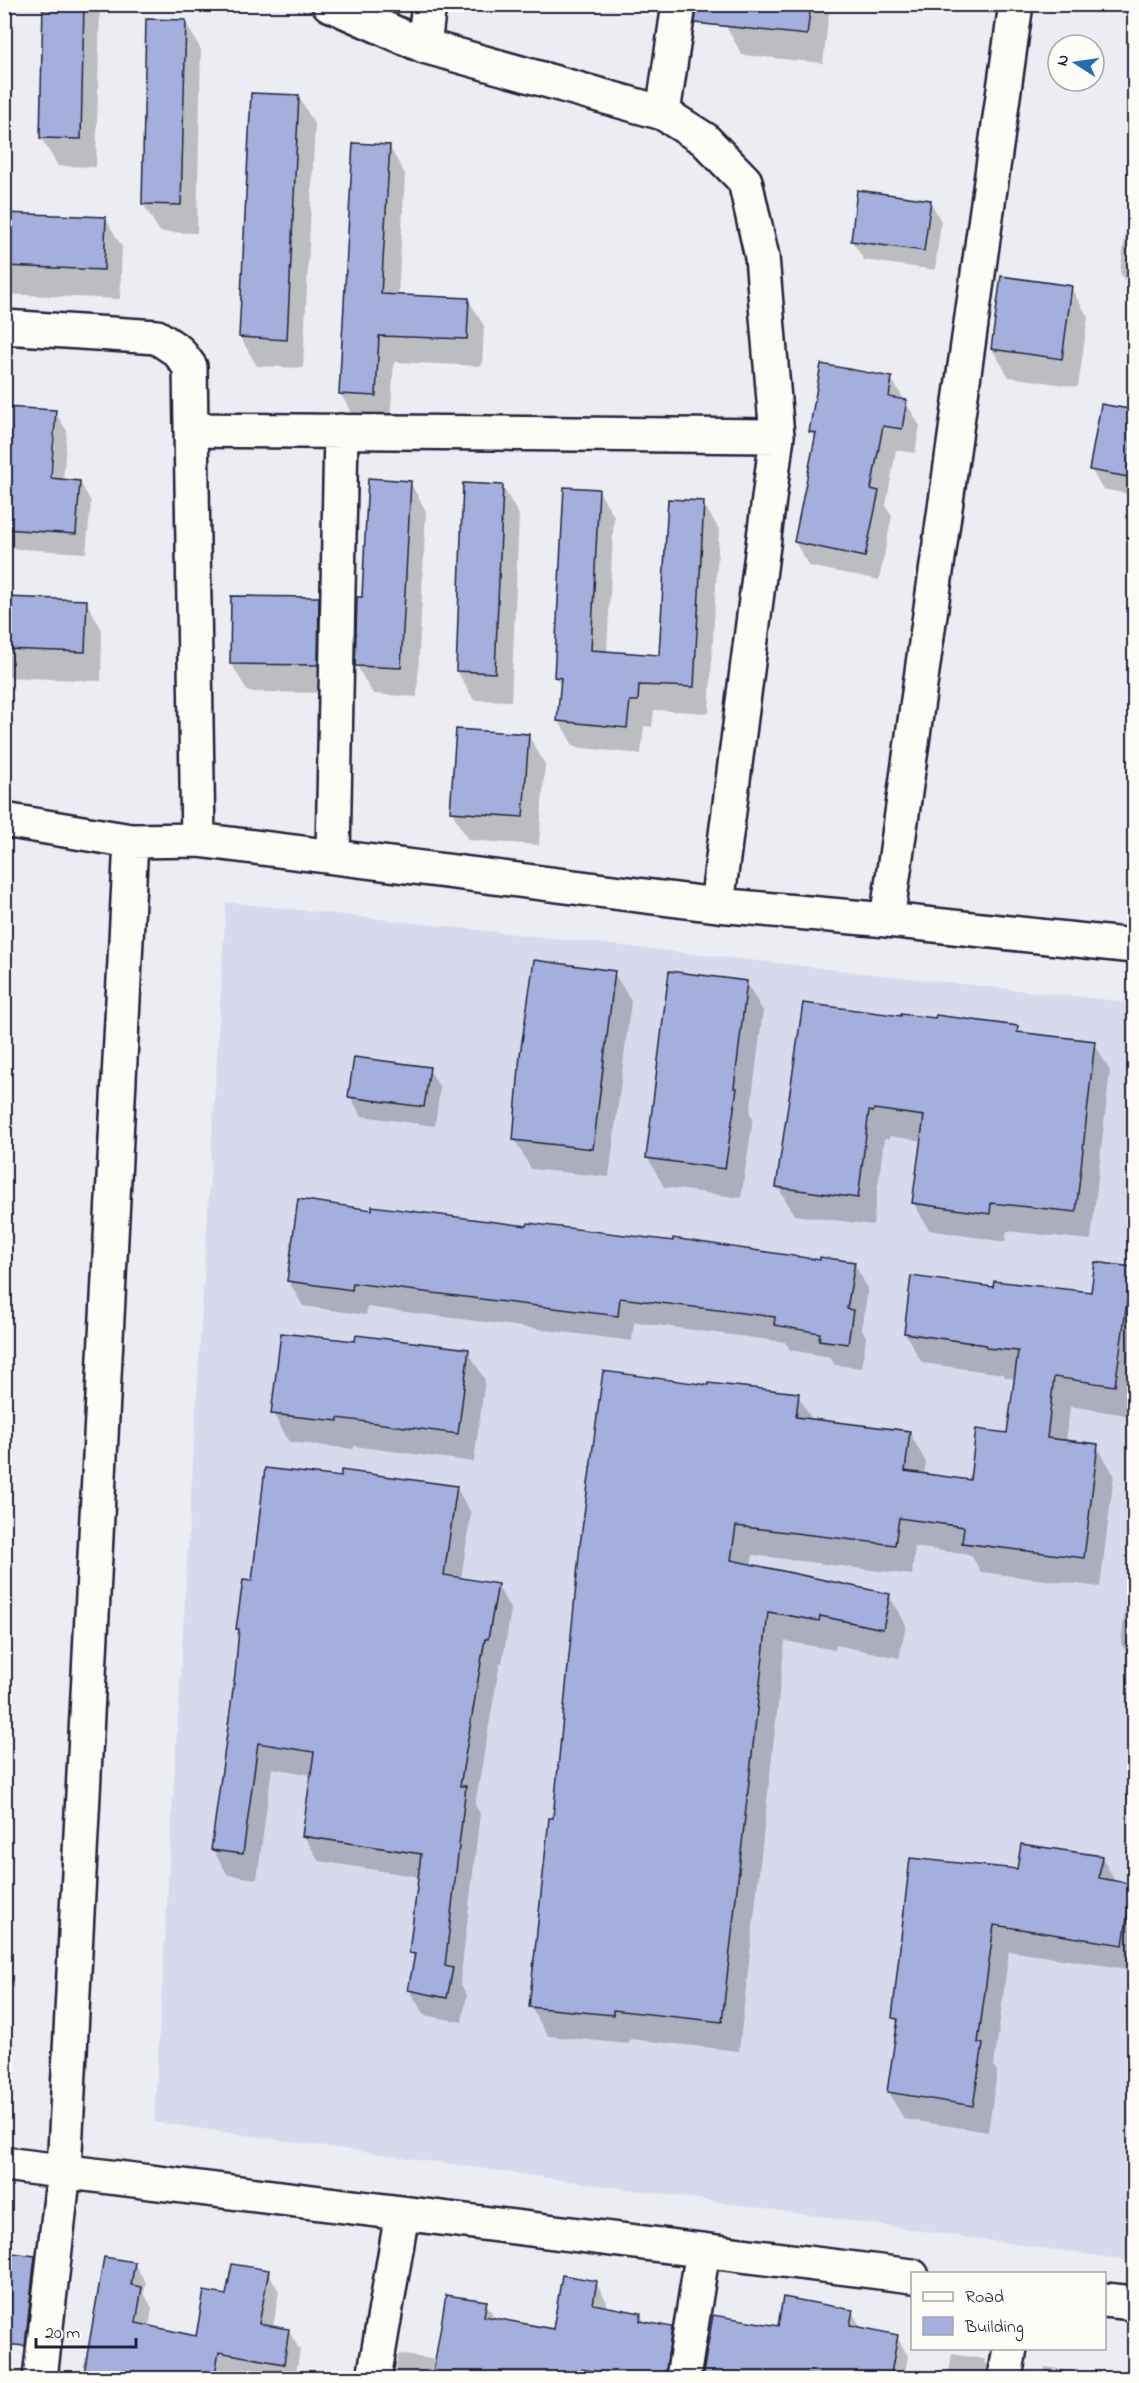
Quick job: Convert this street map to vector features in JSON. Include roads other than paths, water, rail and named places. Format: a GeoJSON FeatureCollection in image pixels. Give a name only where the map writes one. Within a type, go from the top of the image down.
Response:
{"type":"FeatureCollection","features":[{"type":"Feature","properties":{"kind":"street"},"geometry":{"type":"LineString","coordinates":[[329,4],[424,46],[663,113],[704,139],[745,181],[762,257],[777,436],[717,905]]}},
{"type":"Feature","properties":{"kind":"street"},"geometry":{"type":"LineString","coordinates":[[424,46],[429,4]]}},
{"type":"Feature","properties":{"kind":"street"},"geometry":{"type":"LineString","coordinates":[[663,113],[679,4]]}},
{"type":"Feature","properties":{"kind":"street"},"geometry":{"type":"LineString","coordinates":[[887,920],[1016,4]]}},
{"type":"Feature","properties":{"kind":"street"},"geometry":{"type":"LineString","coordinates":[[4,327],[158,337],[178,351],[189,368],[192,429],[198,840]]}},
{"type":"Feature","properties":{"kind":"street"},"geometry":{"type":"LineString","coordinates":[[192,429],[777,436]]}},
{"type":"Feature","properties":{"kind":"street"},"geometry":{"type":"LineString","coordinates":[[333,856],[341,431]]}},
{"type":"Feature","properties":{"kind":"street"},"geometry":{"type":"LineString","coordinates":[[4,820],[131,841],[198,840],[717,905],[1134,946]]}},
{"type":"Feature","properties":{"kind":"street"},"geometry":{"type":"LineString","coordinates":[[40,2379],[64,2171],[131,841]]}},
{"type":"Feature","properties":{"kind":"street"},"geometry":{"type":"LineString","coordinates":[[4,2164],[911,2276]]}},
{"type":"Feature","properties":{"kind":"street"},"geometry":{"type":"LineString","coordinates":[[374,2379],[402,2214]]}},
{"type":"Feature","properties":{"kind":"street"},"geometry":{"type":"LineString","coordinates":[[683,2379],[703,2250]]}},
{"type":"Feature","properties":{"kind":"street"},"geometry":{"type":"LineString","coordinates":[[1106,2300],[1134,2303]]}},
{"type":"Feature","properties":{"kind":"street"},"geometry":{"type":"LineString","coordinates":[[1005,2379],[1010,2350]]}}]}
